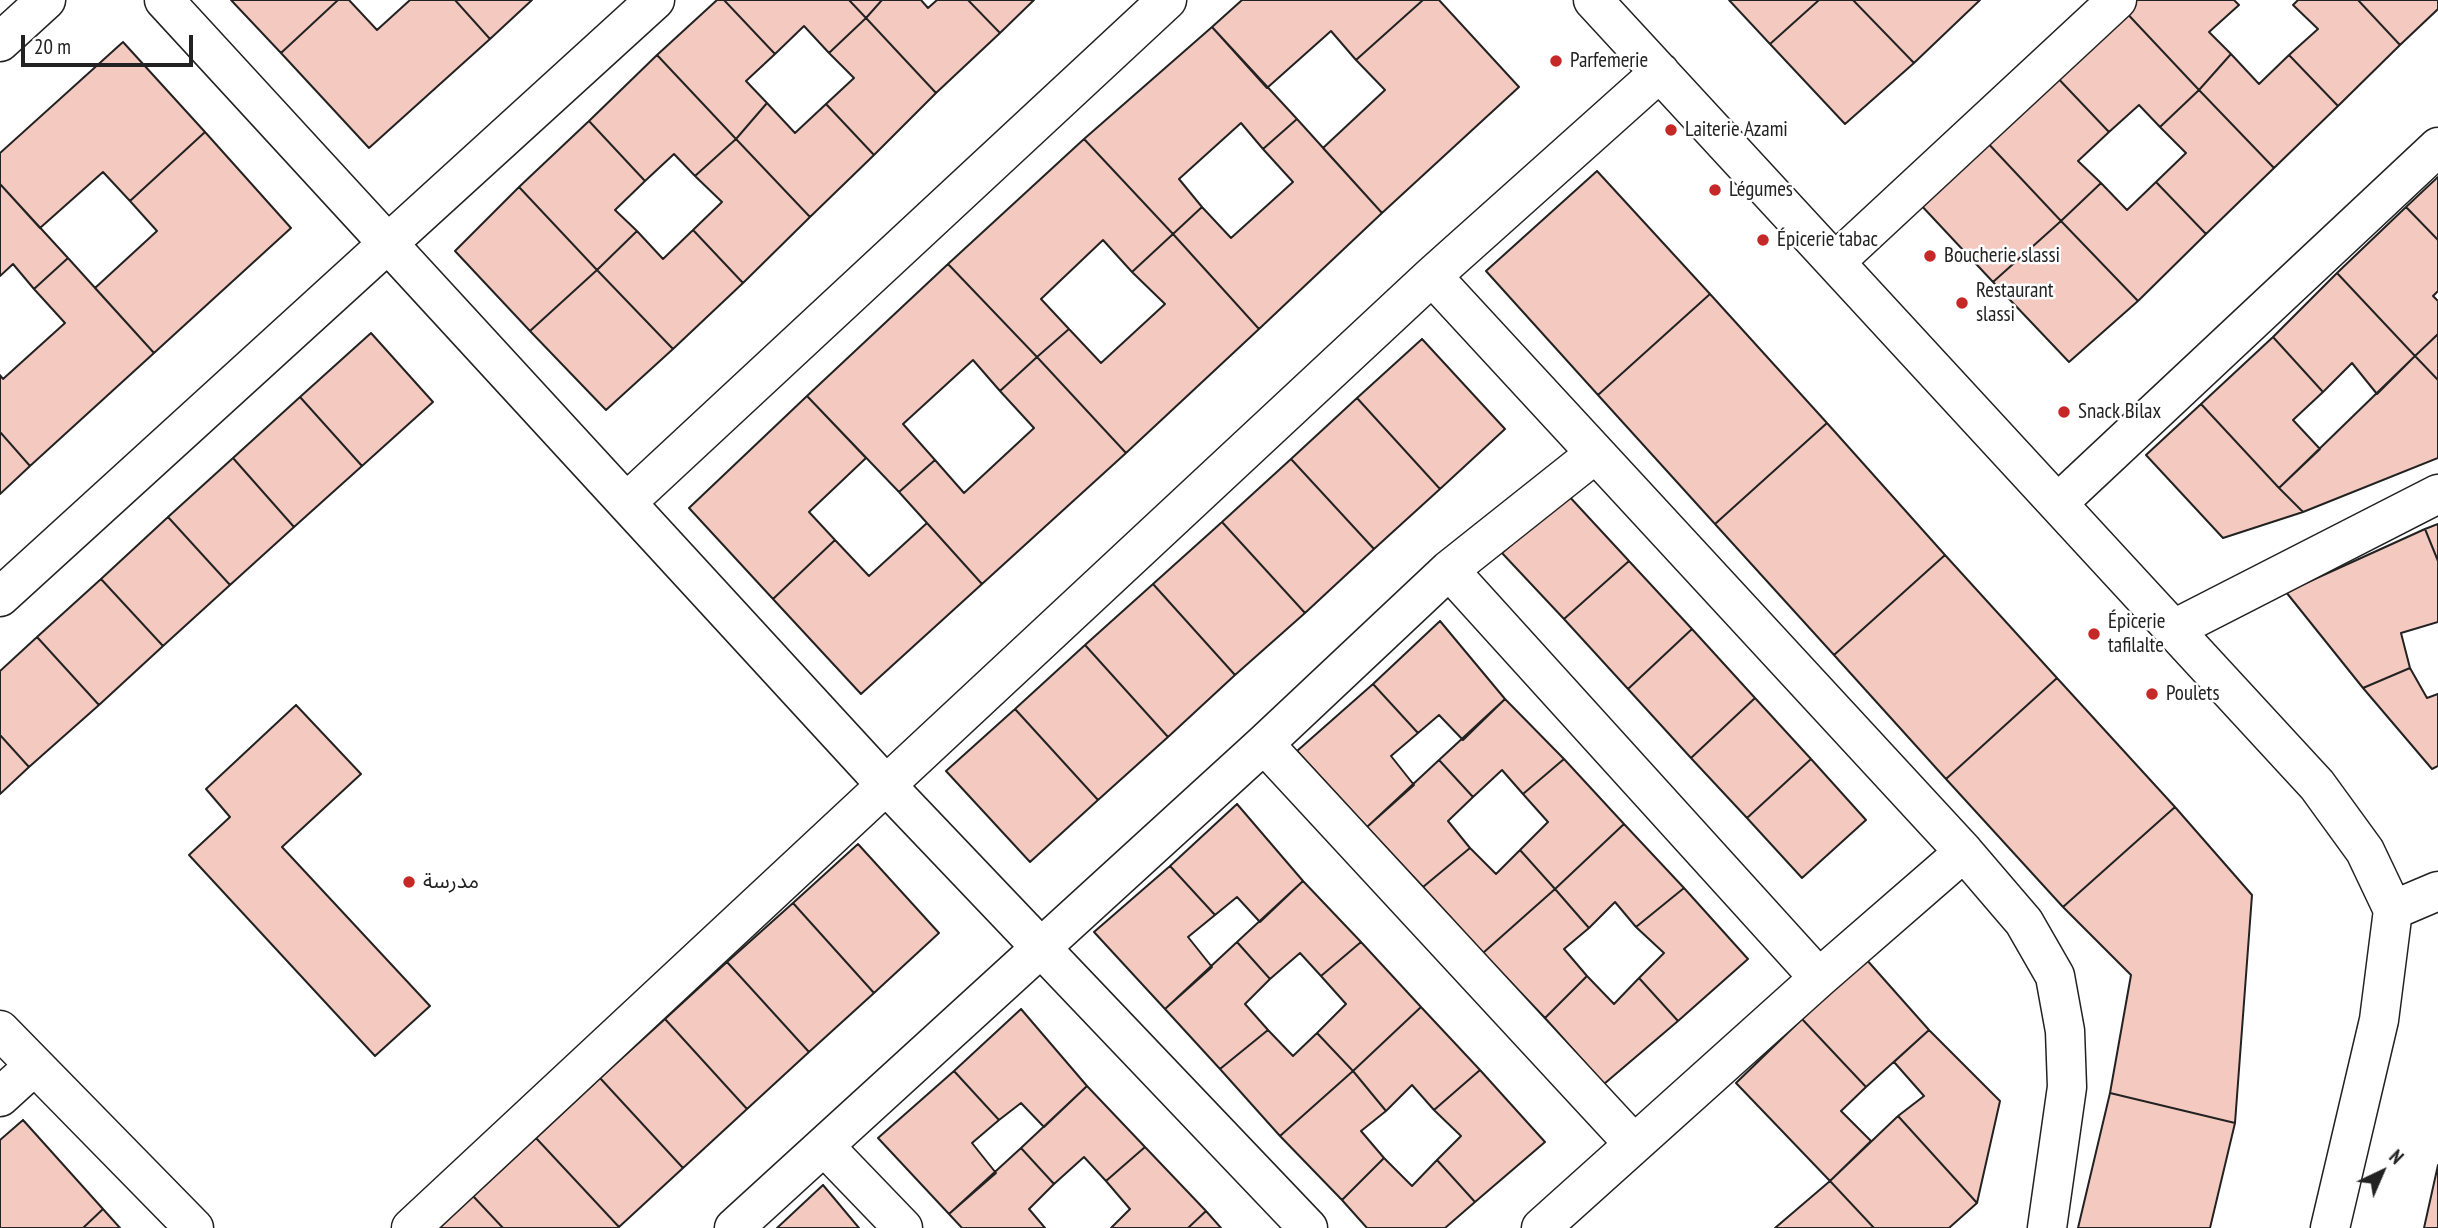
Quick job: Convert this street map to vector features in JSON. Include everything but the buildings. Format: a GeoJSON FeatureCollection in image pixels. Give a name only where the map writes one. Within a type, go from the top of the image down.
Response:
{"type":"FeatureCollection","features":[{"type":"Feature","properties":{"kind":"street"},"geometry":{"type":"LineString","coordinates":[[0,42],[46,0]]}},
{"type":"Feature","properties":{"kind":"street"},"geometry":{"type":"LineString","coordinates":[[164,0],[885,785],[1308,1228]]}},
{"type":"Feature","properties":{"kind":"street"},"geometry":{"type":"LineString","coordinates":[[0,597],[655,0]]}},
{"type":"Feature","properties":{"kind":"street"},"geometry":{"type":"LineString","coordinates":[[627,502],[1167,0]]}},
{"type":"Feature","properties":{"kind":"street"},"geometry":{"type":"LineString","coordinates":[[1835,262],[2117,0]]}},
{"type":"Feature","properties":{"kind":"street"},"geometry":{"type":"LineString","coordinates":[[1613,7],[1660,72],[2318,785],[2365,851],[2393,911],[2379,1020],[2330,1228]]}},
{"type":"Feature","properties":{"kind":"street"},"geometry":{"type":"LineString","coordinates":[[411,1228],[1432,276],[1660,72]]}},
{"type":"Feature","properties":{"kind":"street"},"geometry":{"type":"LineString","coordinates":[[2058,503],[2438,147]]}},
{"type":"Feature","properties":{"kind":"street"},"geometry":{"type":"LineString","coordinates":[[1432,276],[1964,852],[2024,922],[2055,976],[2065,1031],[2067,1087],[2047,1228]]}},
{"type":"Feature","properties":{"kind":"street"},"geometry":{"type":"LineString","coordinates":[[734,1228],[1041,950],[1449,570],[1595,454]]}},
{"type":"Feature","properties":{"kind":"street"},"geometry":{"type":"LineString","coordinates":[[2174,629],[2438,494]]}},
{"type":"Feature","properties":{"kind":"street"},"geometry":{"type":"LineString","coordinates":[[1449,570],[1819,978]]}},
{"type":"Feature","properties":{"kind":"street"},"geometry":{"type":"LineString","coordinates":[[1264,744],[1634,1144]]}},
{"type":"Feature","properties":{"kind":"street"},"geometry":{"type":"LineString","coordinates":[[1541,1228],[1819,978],[1964,852]]}},
{"type":"Feature","properties":{"kind":"street"},"geometry":{"type":"LineString","coordinates":[[2393,911],[2438,891]]}},
{"type":"Feature","properties":{"kind":"street"},"geometry":{"type":"LineString","coordinates":[[0,1030],[194,1228]]}},
{"type":"Feature","properties":{"kind":"street"},"geometry":{"type":"LineString","coordinates":[[0,1097],[34,1066]]}},
{"type":"Feature","properties":{"kind":"street"},"geometry":{"type":"LineString","coordinates":[[824,1146],[903,1228]]}},
{"type":"Feature","properties":{"kind":"place","name":"Parfemerie"},"geometry":{"type":"Point","coordinates":[1556,61]}},
{"type":"Feature","properties":{"kind":"place","name":"Laiterie Azami"},"geometry":{"type":"Point","coordinates":[1671,130]}},
{"type":"Feature","properties":{"kind":"place","name":"Légumes"},"geometry":{"type":"Point","coordinates":[1715,190]}},
{"type":"Feature","properties":{"kind":"place","name":"Épicerie tabac"},"geometry":{"type":"Point","coordinates":[1763,240]}},
{"type":"Feature","properties":{"kind":"place","name":"Boucherie slassi"},"geometry":{"type":"Point","coordinates":[1930,256]}},
{"type":"Feature","properties":{"kind":"place","name":"Restaurant slassi"},"geometry":{"type":"Point","coordinates":[1962,303]}},
{"type":"Feature","properties":{"kind":"place","name":"Snack Bilax"},"geometry":{"type":"Point","coordinates":[2064,412]}},
{"type":"Feature","properties":{"kind":"place","name":"Épicerie tafilalte"},"geometry":{"type":"Point","coordinates":[2094,634]}},
{"type":"Feature","properties":{"kind":"place","name":"Poulets"},"geometry":{"type":"Point","coordinates":[2152,694]}},
{"type":"Feature","properties":{"kind":"place","name":"مدرسة"},"geometry":{"type":"Point","coordinates":[409,882]}}]}
